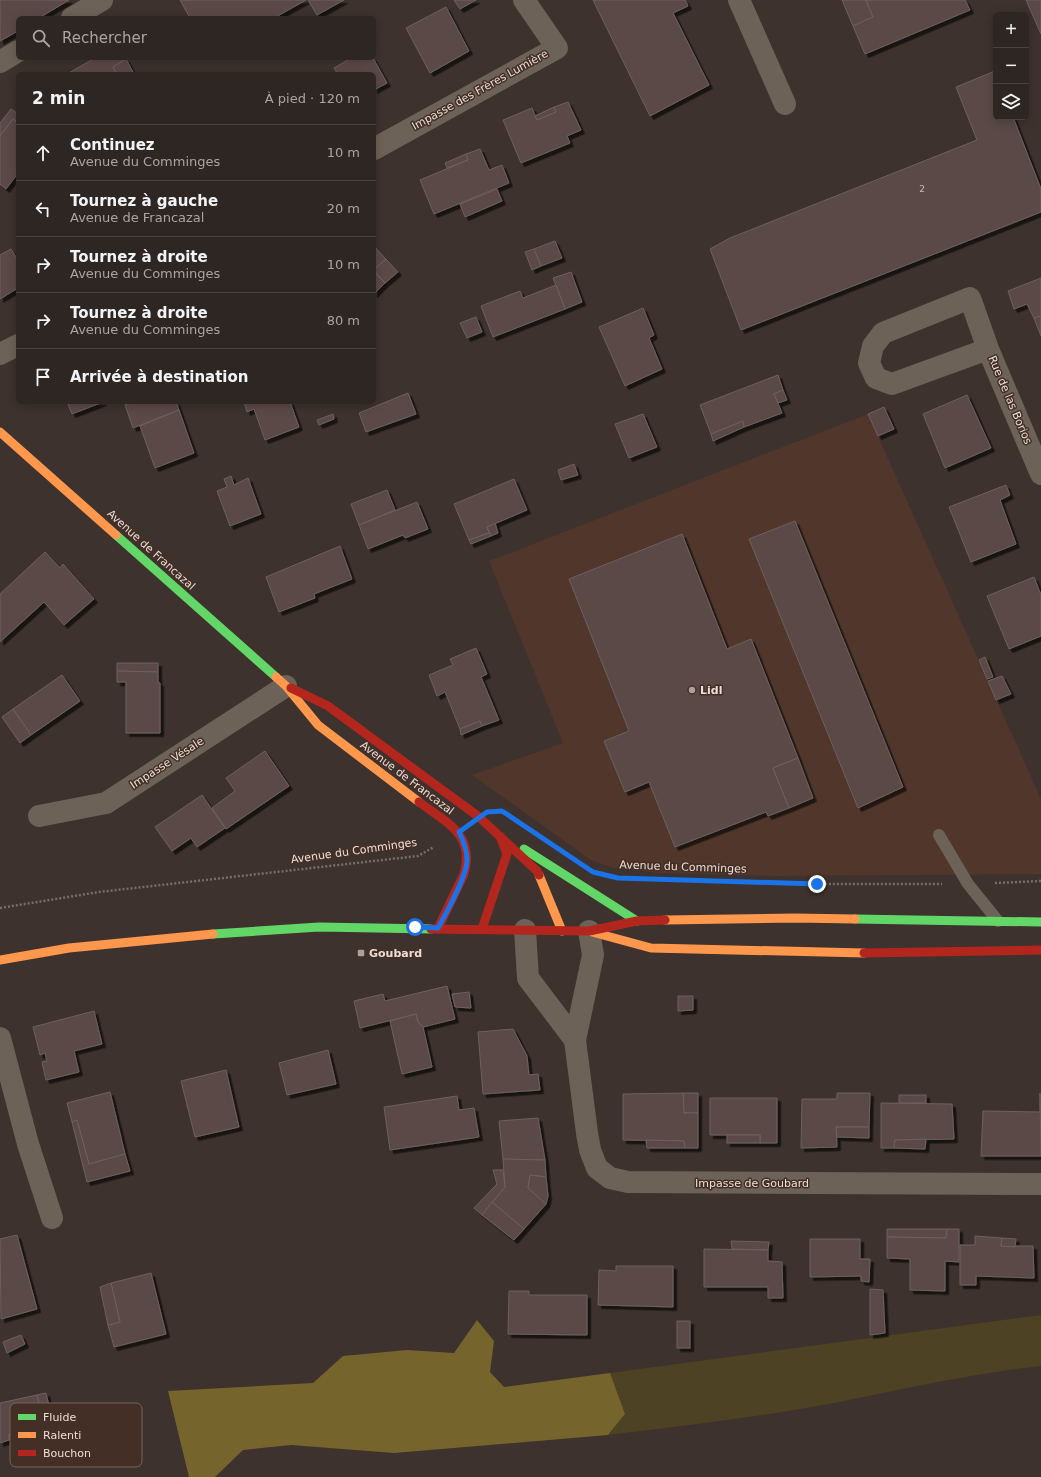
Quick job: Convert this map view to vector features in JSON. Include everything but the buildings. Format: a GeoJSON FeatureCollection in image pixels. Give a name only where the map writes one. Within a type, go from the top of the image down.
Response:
{"type":"FeatureCollection","features":[{"type":"Feature","properties":{"kind":"main road","name":"Avenue de Francazal"},"geometry":{"type":"LineString","coordinates":[[0,432],[286,686],[318,725],[459,832]]}},
{"type":"Feature","properties":{"kind":"main road","name":"Avenue de Francazal"},"geometry":{"type":"LineString","coordinates":[[286,686],[328,706],[479,817],[537,871],[562,930]]}},
{"type":"Feature","properties":{"kind":"main road"},"geometry":{"type":"LineString","coordinates":[[438,928],[456,895],[467,860],[464,842],[459,832]]}},
{"type":"Feature","properties":{"kind":"main road","name":"Avenue de Francazal"},"geometry":{"type":"LineString","coordinates":[[500,836],[555,866],[600,898],[637,921]]}},
{"type":"Feature","properties":{"kind":"main road","name":"Avenue de Francazal"},"geometry":{"type":"LineString","coordinates":[[482,929],[507,854],[500,836]]}},
{"type":"Feature","properties":{"kind":"main road"},"geometry":{"type":"LineString","coordinates":[[589,931],[637,921],[796,918],[1041,922]]}},
{"type":"Feature","properties":{"kind":"main road"},"geometry":{"type":"LineString","coordinates":[[0,960],[69,948],[254,930],[319,926],[589,931],[651,948],[858,952],[1041,950]]}},
{"type":"Feature","properties":{"kind":"street"},"geometry":{"type":"LineString","coordinates":[[75,16],[102,0]]}},
{"type":"Feature","properties":{"kind":"street","name":"Impasse des Frères Lumière"},"geometry":{"type":"LineString","coordinates":[[376,148],[557,48],[524,0]]}},
{"type":"Feature","properties":{"kind":"street"},"geometry":{"type":"LineString","coordinates":[[739,0],[785,104]]}},
{"type":"Feature","properties":{"kind":"street"},"geometry":{"type":"LineString","coordinates":[[0,62],[16,52]]}},
{"type":"Feature","properties":{"kind":"street","name":"Rue de las Borios"},"geometry":{"type":"LineString","coordinates":[[988,349],[892,384],[876,378],[869,363],[873,346],[883,333],[970,298],[988,349],[1041,474]]}},
{"type":"Feature","properties":{"kind":"street"},"geometry":{"type":"LineString","coordinates":[[0,354],[16,346]]}},
{"type":"Feature","properties":{"kind":"street","name":"Impasse Vésale"},"geometry":{"type":"LineString","coordinates":[[39,816],[106,802],[286,686]]}},
{"type":"Feature","properties":{"kind":"street","name":"Impasse de Goubard"},"geometry":{"type":"LineString","coordinates":[[525,930],[528,978],[575,1040]]}},
{"type":"Feature","properties":{"kind":"street","name":"Impasse de Goubard"},"geometry":{"type":"LineString","coordinates":[[589,931],[593,955],[575,1040],[590,1150],[597,1168],[610,1178],[618,1181],[1041,1184]]}},
{"type":"Feature","properties":{"kind":"street"},"geometry":{"type":"LineString","coordinates":[[0,1038],[28,1144],[52,1218]]}},
{"type":"Feature","properties":{"kind":"lane"},"geometry":{"type":"LineString","coordinates":[[938,835],[968,884],[998,921]]}},
{"type":"Feature","properties":{"kind":"path","name":"Avenue du Comminges"},"geometry":{"type":"LineString","coordinates":[[0,908],[99,892],[418,856],[448,840],[459,832]]}},
{"type":"Feature","properties":{"kind":"path","name":"Avenue du Comminges"},"geometry":{"type":"LineString","coordinates":[[618,878],[817,884],[968,884],[1041,881]]}},
{"type":"Feature","properties":{"kind":"shaded area"},"geometry":{"type":"Polygon","coordinates":[[[868,414],[1041,799],[1041,874],[776,876],[659,873],[613,868],[591,860],[472,775],[563,743],[489,561],[868,414]]]}},
{"type":"Feature","properties":{"kind":"shaded area"},"geometry":{"type":"Polygon","coordinates":[[[1041,1315],[1041,1366],[983,1374],[841,1402],[786,1411],[608,1435],[625,1414],[610,1373],[1041,1315]]]}},
{"type":"Feature","properties":{"kind":"shaded area"},"geometry":{"type":"Polygon","coordinates":[[[477,1320],[494,1341],[490,1372],[504,1387],[610,1373],[625,1414],[608,1435],[394,1453],[291,1445],[243,1450],[215,1477],[189,1477],[168,1391],[313,1383],[343,1356],[407,1350],[454,1353],[477,1320]]]}},
{"type":"Feature","properties":{"kind":"traffic: fast"},"geometry":{"type":"LineString","coordinates":[[116,535],[276,677]]}},
{"type":"Feature","properties":{"kind":"traffic: fast"},"geometry":{"type":"LineString","coordinates":[[524,849],[637,921]]}},
{"type":"Feature","properties":{"kind":"traffic: fast"},"geometry":{"type":"LineString","coordinates":[[855,919],[1041,922]]}},
{"type":"Feature","properties":{"kind":"traffic: fast"},"geometry":{"type":"LineString","coordinates":[[213,934],[319,927],[431,929]]}},
{"type":"Feature","properties":{"kind":"traffic: slow"},"geometry":{"type":"LineString","coordinates":[[0,432],[116,535]]}},
{"type":"Feature","properties":{"kind":"traffic: slow"},"geometry":{"type":"LineString","coordinates":[[276,677],[286,686],[318,725],[419,802]]}},
{"type":"Feature","properties":{"kind":"traffic: slow"},"geometry":{"type":"LineString","coordinates":[[539,875],[562,931]]}},
{"type":"Feature","properties":{"kind":"traffic: slow"},"geometry":{"type":"LineString","coordinates":[[665,920],[796,918],[855,919]]}},
{"type":"Feature","properties":{"kind":"traffic: slow"},"geometry":{"type":"LineString","coordinates":[[592,932],[651,948],[864,953]]}},
{"type":"Feature","properties":{"kind":"traffic: slow"},"geometry":{"type":"LineString","coordinates":[[0,960],[69,948],[213,934]]}},
{"type":"Feature","properties":{"kind":"traffic: jam"},"geometry":{"type":"LineString","coordinates":[[291,688],[328,706],[479,817],[537,871],[539,875]]}},
{"type":"Feature","properties":{"kind":"traffic: jam"},"geometry":{"type":"LineString","coordinates":[[419,802],[448,823],[462,839],[466,849],[464,874],[438,928]]}},
{"type":"Feature","properties":{"kind":"traffic: jam"},"geometry":{"type":"LineString","coordinates":[[482,929],[507,854],[500,836]]}},
{"type":"Feature","properties":{"kind":"traffic: jam"},"geometry":{"type":"LineString","coordinates":[[431,929],[589,931],[637,921],[665,920]]}},
{"type":"Feature","properties":{"kind":"traffic: jam"},"geometry":{"type":"LineString","coordinates":[[864,953],[1041,950]]}},
{"type":"Feature","properties":{"kind":"place","name":"Lidl"},"geometry":{"type":"Point","coordinates":[692,690]}},
{"type":"Feature","properties":{"kind":"place","name":"Goubard"},"geometry":{"type":"Point","coordinates":[361,953]}},
{"type":"Feature","properties":{"kind":"route"},"geometry":{"type":"LineString","coordinates":[[415,927],[438,928],[456,895],[467,860],[464,842],[459,832],[487,812],[502,811],[593,872],[618,878],[817,884]]}}]}
